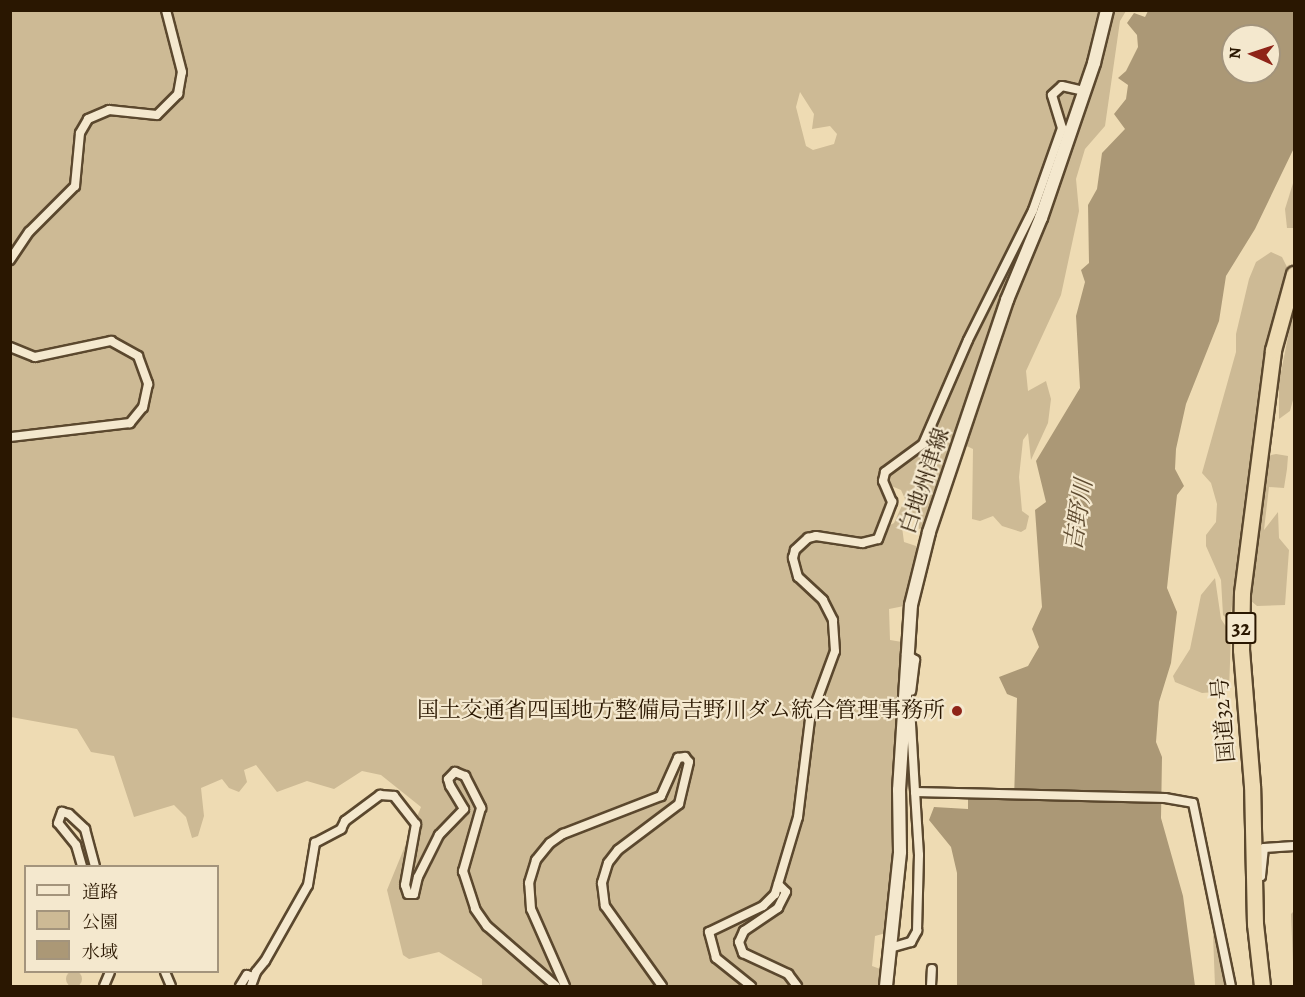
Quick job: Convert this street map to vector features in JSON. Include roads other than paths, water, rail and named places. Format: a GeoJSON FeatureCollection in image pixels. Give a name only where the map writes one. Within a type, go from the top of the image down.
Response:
{"type":"FeatureCollection","features":[{"type":"Feature","properties":{"kind":"highway","name":"国道32号"},"geometry":{"type":"LineString","coordinates":[[1262,987],[1254,877],[1252,786],[1240,650],[1242,592],[1273,350],[1294,274]]}},
{"type":"Feature","properties":{"kind":"main road","name":"白地州津線"},"geometry":{"type":"LineString","coordinates":[[886,987],[900,852],[906,654],[911,605],[929,532],[1007,300],[1041,218],[1084,91],[1107,10]]}},
{"type":"Feature","properties":{"kind":"street"},"geometry":{"type":"LineString","coordinates":[[10,260],[29,232],[75,186],[80,133],[88,119],[109,110],[157,115],[178,94],[182,80],[181,62],[166,10]]}},
{"type":"Feature","properties":{"kind":"street"},"geometry":{"type":"LineString","coordinates":[[752,987],[716,958],[709,932],[763,906],[778,884],[798,817],[810,719],[834,651],[835,634],[823,600],[798,577],[793,558],[795,550],[800,543],[816,536],[862,543],[878,538],[892,502],[883,481],[885,472],[923,444],[968,340],[1033,210],[1062,128],[1052,95],[1062,86],[1084,91]]}},
{"type":"Feature","properties":{"kind":"street"},"geometry":{"type":"LineString","coordinates":[[10,347],[35,357],[111,341],[138,356],[148,384],[143,407],[130,423],[10,437]]}},
{"type":"Feature","properties":{"kind":"street"},"geometry":{"type":"LineString","coordinates":[[890,948],[911,942],[917,931],[919,855],[909,711],[915,660],[906,654]]}},
{"type":"Feature","properties":{"kind":"street"},"geometry":{"type":"LineString","coordinates":[[565,987],[531,909],[529,883],[536,860],[550,843],[563,834],[661,796],[678,758],[685,757],[689,762],[679,804],[618,850],[609,862],[602,883],[604,906],[662,987]]}},
{"type":"Feature","properties":{"kind":"street"},"geometry":{"type":"LineString","coordinates":[[240,987],[247,975],[252,982],[308,885],[315,843],[341,829],[345,820],[380,795],[394,796],[416,824],[405,885],[408,894],[414,894],[418,876],[439,835],[464,809],[448,779],[455,772],[465,776],[481,808],[463,871],[475,909],[487,926],[556,987]]}},
{"type":"Feature","properties":{"kind":"street"},"geometry":{"type":"LineString","coordinates":[[915,792],[1184,799],[1194,806],[1200,854],[1213,889],[1231,987]]}},
{"type":"Feature","properties":{"kind":"street"},"geometry":{"type":"LineString","coordinates":[[81,865],[76,845],[58,823],[62,812],[69,814],[85,829],[94,865]]}},
{"type":"Feature","properties":{"kind":"street"},"geometry":{"type":"LineString","coordinates":[[1254,877],[1261,876],[1264,848],[1294,846]]}},
{"type":"Feature","properties":{"kind":"street"},"geometry":{"type":"LineString","coordinates":[[778,884],[786,892],[778,908],[744,931],[739,942],[743,953],[788,975],[797,987]]}},
{"type":"Feature","properties":{"kind":"street"},"geometry":{"type":"LineString","coordinates":[[932,969],[932,987]]}},
{"type":"Feature","properties":{"kind":"street"},"geometry":{"type":"LineString","coordinates":[[104,987],[110,973]]}},
{"type":"Feature","properties":{"kind":"street"},"geometry":{"type":"LineString","coordinates":[[165,973],[171,987]]}},
{"type":"Feature","properties":{"kind":"water","name":"吉野川"},"geometry":{"type":"Polygon","coordinates":[[[1148,11],[1294,11],[1294,148],[1255,229],[1226,276],[1219,321],[1186,404],[1176,449],[1175,469],[1184,486],[1177,495],[1167,588],[1177,612],[1171,663],[1159,702],[1156,742],[1162,757],[1161,818],[1183,896],[1195,986],[957,986],[957,873],[951,847],[929,820],[934,807],[968,809],[968,799],[1014,800],[1017,698],[1007,694],[999,677],[1028,666],[1039,647],[1032,629],[1042,607],[1035,510],[1046,502],[1036,461],[1080,388],[1076,316],[1085,282],[1081,270],[1089,263],[1088,205],[1097,189],[1102,153],[1125,129],[1114,114],[1126,99],[1128,85],[1118,78],[1126,71],[1138,47],[1137,35],[1127,23],[1134,13],[1145,17],[1148,11]]]}},
{"type":"Feature","properties":{"kind":"place","name":"国土交通省四国地方整備局吉野川ダム統合管理事務所"},"geometry":{"type":"Point","coordinates":[957,711]}}]}
